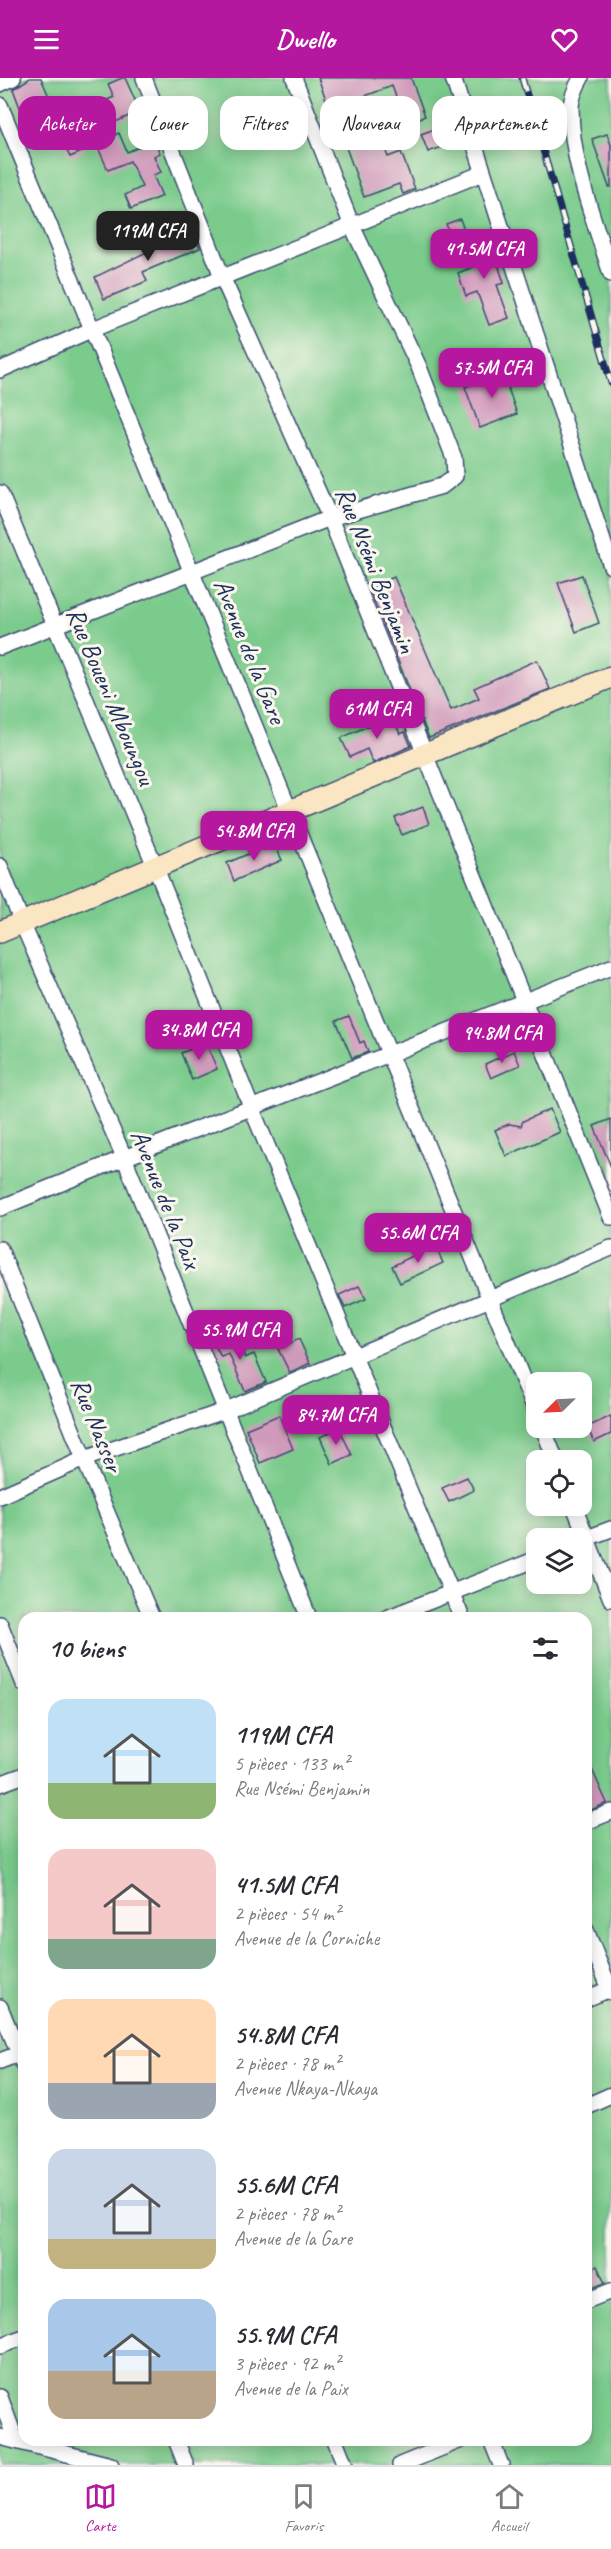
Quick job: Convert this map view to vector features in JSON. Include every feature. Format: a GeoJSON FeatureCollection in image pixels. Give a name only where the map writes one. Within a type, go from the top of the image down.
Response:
{"type":"FeatureCollection","features":[{"type":"Feature","properties":{"kind":"street"},"geometry":{"type":"LineString","coordinates":[[0,84],[13,78]]}},
{"type":"Feature","properties":{"kind":"street","name":"Rue Nsémi Benjamin"},"geometry":{"type":"LineString","coordinates":[[144,78],[223,279],[330,518],[611,1217]]}},
{"type":"Feature","properties":{"kind":"street"},"geometry":{"type":"LineString","coordinates":[[0,647],[192,570],[330,518],[442,486],[455,476],[456,469],[419,367],[352,226],[294,78]]}},
{"type":"Feature","properties":{"kind":"street"},"geometry":{"type":"LineString","coordinates":[[453,78],[611,566]]}},
{"type":"Feature","properties":{"kind":"street"},"geometry":{"type":"LineString","coordinates":[[581,78],[571,106],[575,140],[581,177],[611,274]]}},
{"type":"Feature","properties":{"kind":"street","name":"Avenue de la Gare"},"geometry":{"type":"LineString","coordinates":[[0,105],[526,1387]]}},
{"type":"Feature","properties":{"kind":"street"},"geometry":{"type":"LineString","coordinates":[[0,370],[93,329],[223,279],[483,173]]}},
{"type":"Feature","properties":{"kind":"street","name":"Rue Boueni Mboungou"},"geometry":{"type":"LineString","coordinates":[[0,493],[460,1612]]}},
{"type":"Feature","properties":{"kind":"street"},"geometry":{"type":"LineString","coordinates":[[0,932],[611,677]]}},
{"type":"Feature","properties":{"kind":"street","name":"Avenue de la Paix"},"geometry":{"type":"LineString","coordinates":[[0,866],[22,923],[124,1157],[307,1612]]}},
{"type":"Feature","properties":{"kind":"street"},"geometry":{"type":"LineString","coordinates":[[0,1208],[124,1157],[252,1109],[611,967]]}},
{"type":"Feature","properties":{"kind":"street"},"geometry":{"type":"LineString","coordinates":[[0,1496],[84,1459],[224,1411],[611,1248]]}},
{"type":"Feature","properties":{"kind":"street","name":"Rue Nasser"},"geometry":{"type":"LineString","coordinates":[[0,1249],[84,1459],[149,1612]]}},
{"type":"Feature","properties":{"kind":"street"},"geometry":{"type":"LineString","coordinates":[[592,1536],[611,1529]]}},
{"type":"Feature","properties":{"kind":"street"},"geometry":{"type":"LineString","coordinates":[[592,1557],[611,1599]]}},
{"type":"Feature","properties":{"kind":"street"},"geometry":{"type":"LineString","coordinates":[[401,1612],[526,1563]]}},
{"type":"Feature","properties":{"kind":"street"},"geometry":{"type":"LineString","coordinates":[[0,1624],[18,1669]]}},
{"type":"Feature","properties":{"kind":"street"},"geometry":{"type":"LineString","coordinates":[[0,1784],[18,1777]]}},
{"type":"Feature","properties":{"kind":"street"},"geometry":{"type":"LineString","coordinates":[[592,1820],[611,1812]]}},
{"type":"Feature","properties":{"kind":"street"},"geometry":{"type":"LineString","coordinates":[[592,1945],[610,1991],[592,1997]]}},
{"type":"Feature","properties":{"kind":"street"},"geometry":{"type":"LineString","coordinates":[[0,2007],[18,2048]]}},
{"type":"Feature","properties":{"kind":"street"},"geometry":{"type":"LineString","coordinates":[[0,2061],[18,2058]]}},
{"type":"Feature","properties":{"kind":"street"},"geometry":{"type":"LineString","coordinates":[[592,2104],[611,2096]]}},
{"type":"Feature","properties":{"kind":"street"},"geometry":{"type":"LineString","coordinates":[[592,2299],[611,2291]]}},
{"type":"Feature","properties":{"kind":"street"},"geometry":{"type":"LineString","coordinates":[[0,2346],[18,2339]]}},
{"type":"Feature","properties":{"kind":"street"},"geometry":{"type":"LineString","coordinates":[[0,2397],[16,2441]]}},
{"type":"Feature","properties":{"kind":"street"},"geometry":{"type":"LineString","coordinates":[[0,2437],[16,2441]]}},
{"type":"Feature","properties":{"kind":"street"},"geometry":{"type":"LineString","coordinates":[[36,2446],[111,2465]]}},
{"type":"Feature","properties":{"kind":"street"},"geometry":{"type":"LineString","coordinates":[[178,2446],[186,2465]]}},
{"type":"Feature","properties":{"kind":"street"},"geometry":{"type":"LineString","coordinates":[[337,2446],[345,2465]]}},
{"type":"Feature","properties":{"kind":"street"},"geometry":{"type":"LineString","coordinates":[[400,2465],[446,2446]]}},
{"type":"Feature","properties":{"kind":"street"},"geometry":{"type":"LineString","coordinates":[[493,2446],[501,2465]]}},
{"type":"Feature","properties":{"kind":"green space"},"geometry":{"type":"Polygon","coordinates":[[[0,78],[611,78],[611,2465],[0,2465],[0,78]]]}},
{"type":"Feature","properties":{"kind":"building"},"geometry":{"type":"Polygon","coordinates":[[[30,78],[41,78],[49,96],[18,96],[18,102],[13,89],[30,78]]]}},
{"type":"Feature","properties":{"kind":"building"},"geometry":{"type":"Polygon","coordinates":[[[125,78],[133,96],[128,96],[128,116],[116,122],[116,96],[114,96],[108,84],[125,78]]]}},
{"type":"Feature","properties":{"kind":"building"},"geometry":{"type":"Polygon","coordinates":[[[318,78],[411,78],[418,96],[396,96],[392,86],[365,96],[325,96],[318,78]]]}},
{"type":"Feature","properties":{"kind":"building"},"geometry":{"type":"Polygon","coordinates":[[[420,102],[425,116],[420,118],[420,102]]]}},
{"type":"Feature","properties":{"kind":"building"},"geometry":{"type":"Polygon","coordinates":[[[432,130],[434,150],[428,152],[421,134],[432,130]]]}},
{"type":"Feature","properties":{"kind":"building"},"geometry":{"type":"Polygon","coordinates":[[[119,133],[127,152],[158,150],[160,153],[154,156],[161,172],[153,175],[162,196],[131,209],[125,195],[142,187],[130,161],[108,170],[99,150],[116,150],[116,134],[119,133]]]}},
{"type":"Feature","properties":{"kind":"building"},"geometry":{"type":"Polygon","coordinates":[[[607,134],[611,145],[611,187],[609,187],[592,139],[607,134]]]}},
{"type":"Feature","properties":{"kind":"building"},"geometry":{"type":"Polygon","coordinates":[[[67,150],[84,150],[84,151],[70,157],[67,150]]]}},
{"type":"Feature","properties":{"kind":"building"},"geometry":{"type":"Polygon","coordinates":[[[347,150],[385,150],[388,157],[401,152],[415,189],[403,194],[399,184],[364,197],[347,150]]]}},
{"type":"Feature","properties":{"kind":"building"},"geometry":{"type":"Polygon","coordinates":[[[460,219],[468,240],[454,245],[446,224],[460,219]]]}},
{"type":"Feature","properties":{"kind":"building"},"geometry":{"type":"Polygon","coordinates":[[[191,224],[200,248],[143,272],[147,281],[104,299],[95,277],[151,250],[148,243],[191,224]]]}},
{"type":"Feature","properties":{"kind":"building"},"geometry":{"type":"Polygon","coordinates":[[[484,236],[492,259],[496,258],[504,283],[497,285],[509,318],[489,325],[477,292],[466,296],[458,273],[473,267],[464,243],[484,236]]]}},
{"type":"Feature","properties":{"kind":"building"},"geometry":{"type":"Polygon","coordinates":[[[508,371],[513,386],[508,388],[517,414],[480,428],[465,387],[508,371]]]}},
{"type":"Feature","properties":{"kind":"building"},"geometry":{"type":"Polygon","coordinates":[[[582,575],[599,623],[576,632],[558,583],[582,575]]]}},
{"type":"Feature","properties":{"kind":"building"},"geometry":{"type":"Polygon","coordinates":[[[394,577],[451,710],[479,698],[474,688],[537,660],[550,689],[429,738],[369,588],[394,577]]]}},
{"type":"Feature","properties":{"kind":"building"},"geometry":{"type":"Polygon","coordinates":[[[392,715],[400,734],[405,732],[411,746],[373,763],[367,749],[350,757],[341,738],[392,715]]]}},
{"type":"Feature","properties":{"kind":"building"},"geometry":{"type":"Polygon","coordinates":[[[423,807],[429,824],[402,835],[395,818],[423,807]]]}},
{"type":"Feature","properties":{"kind":"building"},"geometry":{"type":"Polygon","coordinates":[[[274,843],[282,860],[234,881],[227,863],[274,843]]]}},
{"type":"Feature","properties":{"kind":"building"},"geometry":{"type":"Polygon","coordinates":[[[349,1016],[360,1043],[364,1041],[368,1052],[352,1058],[336,1021],[349,1016]]]}},
{"type":"Feature","properties":{"kind":"building"},"geometry":{"type":"Polygon","coordinates":[[[206,1043],[217,1069],[192,1080],[181,1053],[206,1043]]]}},
{"type":"Feature","properties":{"kind":"building"},"geometry":{"type":"Polygon","coordinates":[[[514,1051],[520,1065],[491,1078],[485,1064],[514,1051]]]}},
{"type":"Feature","properties":{"kind":"building"},"geometry":{"type":"Polygon","coordinates":[[[550,1109],[560,1132],[506,1156],[495,1130],[509,1124],[521,1126],[523,1121],[550,1109]]]}},
{"type":"Feature","properties":{"kind":"building"},"geometry":{"type":"Polygon","coordinates":[[[611,1119],[611,1167],[594,1126],[611,1119]]]}},
{"type":"Feature","properties":{"kind":"building"},"geometry":{"type":"Polygon","coordinates":[[[435,1245],[443,1263],[400,1283],[392,1266],[435,1245]]]}},
{"type":"Feature","properties":{"kind":"building"},"geometry":{"type":"Polygon","coordinates":[[[359,1286],[366,1299],[345,1308],[339,1295],[359,1286]]]}},
{"type":"Feature","properties":{"kind":"building"},"geometry":{"type":"Polygon","coordinates":[[[232,1330],[245,1358],[254,1354],[266,1382],[245,1391],[229,1354],[221,1357],[212,1339],[232,1330]]]}},
{"type":"Feature","properties":{"kind":"building"},"geometry":{"type":"Polygon","coordinates":[[[299,1339],[310,1363],[290,1373],[278,1349],[299,1339]]]}},
{"type":"Feature","properties":{"kind":"building"},"geometry":{"type":"Polygon","coordinates":[[[279,1415],[293,1449],[260,1463],[246,1429],[279,1415]]]}},
{"type":"Feature","properties":{"kind":"building"},"geometry":{"type":"Polygon","coordinates":[[[611,1416],[611,1434],[594,1442],[592,1425],[611,1416]]]}},
{"type":"Feature","properties":{"kind":"building"},"geometry":{"type":"Polygon","coordinates":[[[339,1428],[352,1455],[332,1464],[320,1437],[339,1428]]]}},
{"type":"Feature","properties":{"kind":"building"},"geometry":{"type":"Polygon","coordinates":[[[467,1477],[474,1490],[449,1502],[442,1488],[467,1477]]]}},
{"type":"Feature","properties":{"kind":"building"},"geometry":{"type":"Polygon","coordinates":[[[592,1769],[607,1803],[592,1810],[592,1769]]]}},
{"type":"Feature","properties":{"kind":"building"},"geometry":{"type":"Polygon","coordinates":[[[597,2266],[605,2283],[592,2288],[592,2268],[597,2266]]]}},
{"type":"Feature","properties":{"kind":"railway"},"geometry":{"type":"LineString","coordinates":[[522,78],[611,383]]}}]}
